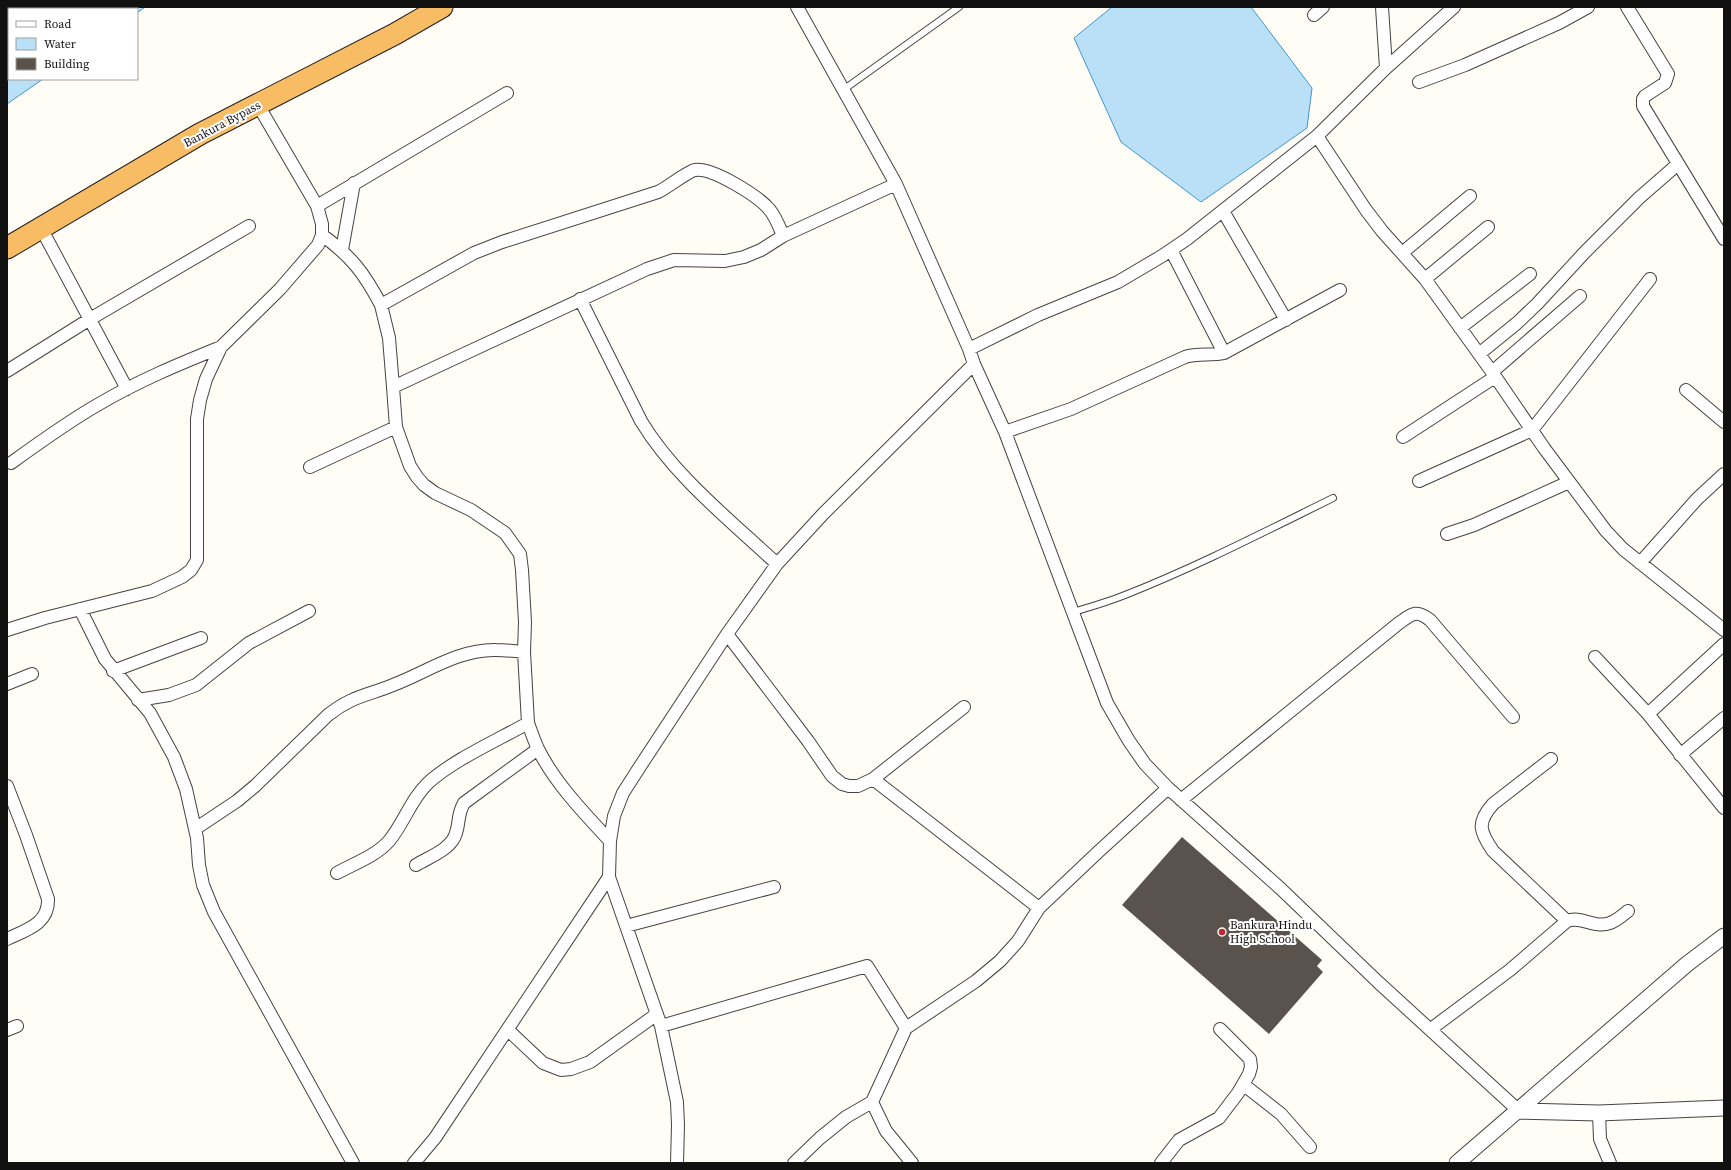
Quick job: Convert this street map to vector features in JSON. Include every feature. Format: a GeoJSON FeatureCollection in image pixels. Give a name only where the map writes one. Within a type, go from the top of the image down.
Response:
{"type":"FeatureCollection","features":[{"type":"Feature","properties":{"kind":"highway","name":"Bankura Bypass"},"geometry":{"type":"LineString","coordinates":[[7,248],[200,134],[395,34],[442,7]]}},
{"type":"Feature","properties":{"kind":"street"},"geometry":{"type":"LineString","coordinates":[[797,7],[896,184],[1005,432],[1107,703],[1129,741],[1145,764],[1168,788],[1281,889],[1372,977],[1431,1029],[1519,1111],[1599,1113],[1724,1108]]}},
{"type":"Feature","properties":{"kind":"street"},"geometry":{"type":"LineString","coordinates":[[1382,7],[1386,68]]}},
{"type":"Feature","properties":{"kind":"street"},"geometry":{"type":"LineString","coordinates":[[969,349],[1038,316],[1118,282],[1171,250],[1223,211],[1317,136],[1386,68],[1454,7]]}},
{"type":"Feature","properties":{"kind":"street"},"geometry":{"type":"LineString","coordinates":[[1419,82],[1465,66],[1559,23],[1588,7]]}},
{"type":"Feature","properties":{"kind":"street"},"geometry":{"type":"LineString","coordinates":[[1627,7],[1667,70],[1668,77],[1666,83],[1645,96],[1642,103],[1724,239]]}},
{"type":"Feature","properties":{"kind":"street"},"geometry":{"type":"LineString","coordinates":[[317,206],[507,93]]}},
{"type":"Feature","properties":{"kind":"street"},"geometry":{"type":"LineString","coordinates":[[7,630],[80,609],[152,591],[182,578],[191,570],[197,560],[197,419],[200,400],[206,380],[221,347],[280,289],[318,245],[322,235],[322,224],[317,206],[258,105]]}},
{"type":"Feature","properties":{"kind":"street"},"geometry":{"type":"LineString","coordinates":[[1317,136],[1366,210],[1425,279],[1569,482],[1606,531],[1623,549],[1724,630]]}},
{"type":"Feature","properties":{"kind":"street"},"geometry":{"type":"LineString","coordinates":[[1479,354],[1532,309],[1585,252],[1639,198],[1678,164]]}},
{"type":"Feature","properties":{"kind":"street"},"geometry":{"type":"LineString","coordinates":[[381,305],[474,253],[502,242],[658,192],[670,187],[694,170],[705,171],[738,185],[758,198],[775,216],[783,236]]}},
{"type":"Feature","properties":{"kind":"street"},"geometry":{"type":"LineString","coordinates":[[342,250],[354,183]]}},
{"type":"Feature","properties":{"kind":"street"},"geometry":{"type":"LineString","coordinates":[[393,387],[580,299],[662,263],[674,260],[725,261],[744,257],[761,250],[783,236],[896,184]]}},
{"type":"Feature","properties":{"kind":"street"},"geometry":{"type":"LineString","coordinates":[[1402,253],[1470,196]]}},
{"type":"Feature","properties":{"kind":"street"},"geometry":{"type":"LineString","coordinates":[[1223,211],[1286,320]]}},
{"type":"Feature","properties":{"kind":"street"},"geometry":{"type":"LineString","coordinates":[[7,371],[90,319],[249,226]]}},
{"type":"Feature","properties":{"kind":"street"},"geometry":{"type":"LineString","coordinates":[[1425,279],[1488,227]]}},
{"type":"Feature","properties":{"kind":"street"},"geometry":{"type":"LineString","coordinates":[[41,228],[127,389]]}},
{"type":"Feature","properties":{"kind":"street"},"geometry":{"type":"LineString","coordinates":[[322,235],[342,250],[368,280],[381,305],[389,338],[396,427],[410,466],[424,485],[436,493],[471,510],[505,533],[520,554],[525,622],[524,652],[528,723],[538,749],[570,797],[610,841]]}},
{"type":"Feature","properties":{"kind":"street"},"geometry":{"type":"LineString","coordinates":[[1171,250],[1224,353]]}},
{"type":"Feature","properties":{"kind":"street"},"geometry":{"type":"LineString","coordinates":[[1460,328],[1530,274]]}},
{"type":"Feature","properties":{"kind":"street"},"geometry":{"type":"LineString","coordinates":[[1419,481],[1532,430],[1650,279]]}},
{"type":"Feature","properties":{"kind":"street"},"geometry":{"type":"LineString","coordinates":[[1005,432],[1071,409],[1185,357],[1192,355],[1217,355],[1224,353],[1340,290]]}},
{"type":"Feature","properties":{"kind":"street"},"geometry":{"type":"LineString","coordinates":[[1404,437],[1494,375],[1580,296]]}},
{"type":"Feature","properties":{"kind":"street"},"geometry":{"type":"LineString","coordinates":[[580,299],[651,438],[693,485],[777,564]]}},
{"type":"Feature","properties":{"kind":"street"},"geometry":{"type":"LineString","coordinates":[[11,463],[60,428],[127,389],[159,373],[221,347]]}},
{"type":"Feature","properties":{"kind":"street"},"geometry":{"type":"LineString","coordinates":[[677,1163],[677,1102],[661,1026],[609,877],[610,841],[614,816],[623,793],[727,634],[777,564],[823,514],[974,364]]}},
{"type":"Feature","properties":{"kind":"street"},"geometry":{"type":"LineString","coordinates":[[1686,390],[1724,422]]}},
{"type":"Feature","properties":{"kind":"street"},"geometry":{"type":"LineString","coordinates":[[310,467],[396,427]]}},
{"type":"Feature","properties":{"kind":"street"},"geometry":{"type":"LineString","coordinates":[[1640,563],[1697,499],[1724,474]]}},
{"type":"Feature","properties":{"kind":"street"},"geometry":{"type":"LineString","coordinates":[[1447,534],[1474,525],[1569,482]]}},
{"type":"Feature","properties":{"kind":"street"},"geometry":{"type":"LineString","coordinates":[[80,609],[104,659],[150,713],[174,757],[186,789],[195,829],[203,885],[214,912],[353,1163]]}},
{"type":"Feature","properties":{"kind":"street"},"geometry":{"type":"LineString","coordinates":[[138,700],[169,695],[196,686],[249,643],[309,611]]}},
{"type":"Feature","properties":{"kind":"street"},"geometry":{"type":"LineString","coordinates":[[1181,800],[1399,623],[1410,615],[1416,613],[1430,620],[1513,717]]}},
{"type":"Feature","properties":{"kind":"street"},"geometry":{"type":"LineString","coordinates":[[727,634],[808,741],[832,776],[842,784],[858,786],[873,779],[964,707]]}},
{"type":"Feature","properties":{"kind":"street"},"geometry":{"type":"LineString","coordinates":[[113,671],[201,638]]}},
{"type":"Feature","properties":{"kind":"street"},"geometry":{"type":"LineString","coordinates":[[1648,714],[1724,644]]}},
{"type":"Feature","properties":{"kind":"street"},"geometry":{"type":"LineString","coordinates":[[195,829],[237,801],[255,786],[328,716],[341,705],[354,697],[394,685],[426,669],[457,657],[477,652],[495,650],[524,652]]}},
{"type":"Feature","properties":{"kind":"street"},"geometry":{"type":"LineString","coordinates":[[1595,657],[1648,714],[1723,806]]}},
{"type":"Feature","properties":{"kind":"street"},"geometry":{"type":"LineString","coordinates":[[7,684],[32,674]]}},
{"type":"Feature","properties":{"kind":"street"},"geometry":{"type":"LineString","coordinates":[[1680,755],[1724,718]]}},
{"type":"Feature","properties":{"kind":"street"},"geometry":{"type":"LineString","coordinates":[[337,873],[367,857],[387,842],[417,797],[436,776],[453,764],[528,723]]}},
{"type":"Feature","properties":{"kind":"street"},"geometry":{"type":"LineString","coordinates":[[416,865],[441,850],[452,841],[456,833],[458,817],[464,803],[538,749]]}},
{"type":"Feature","properties":{"kind":"street"},"geometry":{"type":"LineString","coordinates":[[1551,759],[1493,804],[1486,812],[1481,823],[1485,839],[1493,851],[1567,921]]}},
{"type":"Feature","properties":{"kind":"street"},"geometry":{"type":"LineString","coordinates":[[873,779],[1039,908]]}},
{"type":"Feature","properties":{"kind":"street"},"geometry":{"type":"LineString","coordinates":[[7,786],[48,899],[48,908],[42,919],[36,924],[7,939]]}},
{"type":"Feature","properties":{"kind":"street"},"geometry":{"type":"LineString","coordinates":[[794,1163],[820,1138],[846,1117],[872,1102],[906,1028],[976,980],[1000,961],[1018,941],[1039,908],[1168,788]]}},
{"type":"Feature","properties":{"kind":"street"},"geometry":{"type":"LineString","coordinates":[[414,1163],[435,1138],[609,877]]}},
{"type":"Feature","properties":{"kind":"street"},"geometry":{"type":"LineString","coordinates":[[626,926],[774,887]]}},
{"type":"Feature","properties":{"kind":"street"},"geometry":{"type":"LineString","coordinates":[[1431,1029],[1510,970],[1567,921],[1579,919],[1595,924],[1610,923],[1628,911]]}},
{"type":"Feature","properties":{"kind":"street"},"geometry":{"type":"LineString","coordinates":[[1457,1163],[1519,1111],[1687,964],[1724,936]]}},
{"type":"Feature","properties":{"kind":"street"},"geometry":{"type":"LineString","coordinates":[[661,1026],[867,966],[906,1028]]}},
{"type":"Feature","properties":{"kind":"street"},"geometry":{"type":"LineString","coordinates":[[508,1030],[543,1063],[561,1070],[571,1069],[590,1062],[657,1014]]}},
{"type":"Feature","properties":{"kind":"street"},"geometry":{"type":"LineString","coordinates":[[1161,1163],[1179,1140],[1219,1118],[1244,1085],[1251,1067],[1250,1059],[1220,1029]]}},
{"type":"Feature","properties":{"kind":"street"},"geometry":{"type":"LineString","coordinates":[[1244,1085],[1281,1114],[1310,1147]]}},
{"type":"Feature","properties":{"kind":"street"},"geometry":{"type":"LineString","coordinates":[[872,1102],[886,1131],[912,1163]]}},
{"type":"Feature","properties":{"kind":"street"},"geometry":{"type":"LineString","coordinates":[[1599,1113],[1600,1139],[1610,1163]]}},
{"type":"Feature","properties":{"kind":"lane"},"geometry":{"type":"LineString","coordinates":[[843,90],[959,7]]}},
{"type":"Feature","properties":{"kind":"lane"},"geometry":{"type":"LineString","coordinates":[[1072,612],[1123,596],[1215,556],[1333,498]]}},
{"type":"Feature","properties":{"kind":"water"},"geometry":{"type":"Polygon","coordinates":[[[7,7],[145,7],[138,12],[138,8],[8,8],[8,80],[42,80],[7,104],[7,7]]]}},
{"type":"Feature","properties":{"kind":"water"},"geometry":{"type":"Polygon","coordinates":[[[1112,7],[1251,7],[1312,88],[1307,128],[1201,202],[1121,142],[1074,38],[1112,7]]]}},
{"type":"Feature","properties":{"kind":"building","name":"Bankura Hindu High School"},"geometry":{"type":"Polygon","coordinates":[[[1182,837],[1322,960],[1317,966],[1323,972],[1269,1034],[1122,905],[1182,837]]]}},
{"type":"Feature","properties":{"kind":"place","name":"Bankura Hindu High School"},"geometry":{"type":"Point","coordinates":[1222,932]}}]}
